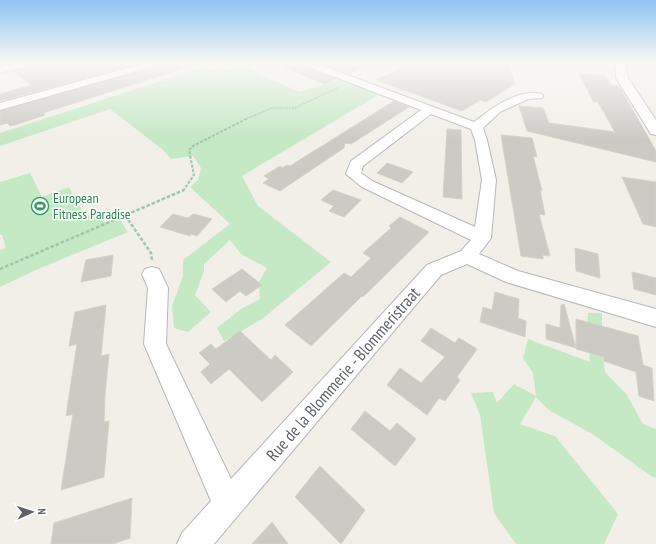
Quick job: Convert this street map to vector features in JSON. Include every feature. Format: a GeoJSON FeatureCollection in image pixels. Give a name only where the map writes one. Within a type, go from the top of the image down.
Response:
{"type":"FeatureCollection","features":[{"type":"Feature","properties":{"kind":"street"},"geometry":{"type":"LineString","coordinates":[[0,108],[68,88]]}},
{"type":"Feature","properties":{"kind":"street"},"geometry":{"type":"LineString","coordinates":[[374,88],[476,127]]}},
{"type":"Feature","properties":{"kind":"street"},"geometry":{"type":"LineString","coordinates":[[629,88],[656,131]]}},
{"type":"Feature","properties":{"kind":"street"},"geometry":{"type":"LineString","coordinates":[[476,127],[496,110],[526,96],[538,96]]}},
{"type":"Feature","properties":{"kind":"street"},"geometry":{"type":"LineString","coordinates":[[429,110],[356,164],[353,174],[367,184],[482,238]]}},
{"type":"Feature","properties":{"kind":"street"},"geometry":{"type":"LineString","coordinates":[[476,127],[488,180],[482,238],[467,256],[513,276],[656,318]]}},
{"type":"Feature","properties":{"kind":"street","name":"Rue de la Blommerie - Blommeristraat"},"geometry":{"type":"LineString","coordinates":[[193,544],[434,270],[467,256]]}},
{"type":"Feature","properties":{"kind":"street"},"geometry":{"type":"LineString","coordinates":[[152,274],[158,288],[155,344],[228,505]]}},
{"type":"Feature","properties":{"kind":"path"},"geometry":{"type":"LineString","coordinates":[[0,269],[183,191],[194,175],[189,150],[193,146],[272,108],[295,108],[336,88]]}},
{"type":"Feature","properties":{"kind":"path"},"geometry":{"type":"LineString","coordinates":[[125,215],[152,253],[152,274]]}},
{"type":"Feature","properties":{"kind":"green space"},"geometry":{"type":"Polygon","coordinates":[[[138,88],[292,88],[300,92],[311,88],[365,88],[380,94],[242,176],[258,206],[331,262],[262,319],[224,341],[217,328],[241,309],[260,299],[259,282],[267,268],[241,254],[230,240],[204,264],[204,271],[195,295],[211,312],[188,332],[174,328],[172,306],[183,276],[183,260],[230,224],[190,187],[198,180],[201,168],[193,156],[171,159],[162,149],[110,109],[0,146],[0,133],[138,88]]]}},
{"type":"Feature","properties":{"kind":"green space"},"geometry":{"type":"Polygon","coordinates":[[[30,173],[42,197],[69,187],[85,216],[98,215],[104,222],[120,220],[128,232],[38,269],[0,287],[0,250],[6,248],[2,235],[0,235],[0,182],[30,173]]]}},
{"type":"Feature","properties":{"kind":"green space"},"geometry":{"type":"Polygon","coordinates":[[[588,313],[602,313],[602,345],[605,372],[627,395],[643,424],[656,429],[656,478],[651,476],[594,435],[549,410],[536,397],[520,424],[555,436],[618,514],[604,544],[516,544],[494,513],[480,415],[471,393],[493,392],[497,403],[514,384],[536,396],[533,373],[523,358],[528,339],[590,362],[587,328],[588,313]]]}},
{"type":"Feature","properties":{"kind":"building"},"geometry":{"type":"Polygon","coordinates":[[[19,88],[47,88],[0,101],[0,94],[19,88]]]}},
{"type":"Feature","properties":{"kind":"building"},"geometry":{"type":"Polygon","coordinates":[[[79,88],[121,88],[43,113],[45,115],[10,126],[7,123],[0,125],[0,111],[79,88]]]}},
{"type":"Feature","properties":{"kind":"building"},"geometry":{"type":"Polygon","coordinates":[[[399,88],[508,88],[486,102],[480,100],[462,111],[399,88]]]}},
{"type":"Feature","properties":{"kind":"building"},"geometry":{"type":"Polygon","coordinates":[[[587,88],[620,88],[656,151],[656,162],[527,131],[519,106],[543,108],[549,123],[615,132],[598,102],[593,101],[587,88]]]}},
{"type":"Feature","properties":{"kind":"building"},"geometry":{"type":"Polygon","coordinates":[[[394,101],[409,107],[351,144],[345,143],[344,148],[280,191],[263,183],[269,179],[264,176],[280,166],[282,168],[287,165],[290,166],[394,101]]]}},
{"type":"Feature","properties":{"kind":"building"},"geometry":{"type":"Polygon","coordinates":[[[447,129],[461,130],[462,199],[443,197],[447,129]]]}},
{"type":"Feature","properties":{"kind":"building"},"geometry":{"type":"Polygon","coordinates":[[[501,135],[532,138],[537,157],[533,156],[542,191],[540,190],[545,215],[539,214],[550,256],[543,255],[543,259],[521,256],[501,135]]]}},
{"type":"Feature","properties":{"kind":"building"},"geometry":{"type":"Polygon","coordinates":[[[387,163],[413,172],[402,183],[377,173],[387,163]]]}},
{"type":"Feature","properties":{"kind":"building"},"geometry":{"type":"Polygon","coordinates":[[[622,177],[656,182],[656,227],[643,224],[622,177]]]}},
{"type":"Feature","properties":{"kind":"building"},"geometry":{"type":"Polygon","coordinates":[[[333,190],[361,200],[344,217],[329,211],[334,206],[321,200],[333,190]]]}},
{"type":"Feature","properties":{"kind":"building"},"geometry":{"type":"Polygon","coordinates":[[[173,214],[188,218],[193,214],[212,219],[197,236],[191,234],[190,236],[160,227],[173,214]]]}},
{"type":"Feature","properties":{"kind":"building"},"geometry":{"type":"Polygon","coordinates":[[[400,217],[429,232],[311,346],[285,325],[344,273],[351,277],[371,258],[363,253],[391,228],[389,226],[400,217]]]}},
{"type":"Feature","properties":{"kind":"building"},"geometry":{"type":"Polygon","coordinates":[[[575,248],[598,254],[600,278],[576,271],[575,248]]]}},
{"type":"Feature","properties":{"kind":"building"},"geometry":{"type":"Polygon","coordinates":[[[113,255],[111,276],[81,282],[86,260],[113,255]]]}},
{"type":"Feature","properties":{"kind":"building"},"geometry":{"type":"Polygon","coordinates":[[[242,269],[262,285],[246,296],[240,291],[226,302],[212,289],[242,269]]]}},
{"type":"Feature","properties":{"kind":"building"},"geometry":{"type":"Polygon","coordinates":[[[632,272],[656,278],[656,295],[634,289],[632,272]]]}},
{"type":"Feature","properties":{"kind":"building"},"geometry":{"type":"Polygon","coordinates":[[[495,292],[519,299],[518,318],[526,321],[525,337],[480,322],[483,307],[492,310],[495,292]]]}},
{"type":"Feature","properties":{"kind":"building"},"geometry":{"type":"Polygon","coordinates":[[[564,304],[576,348],[546,339],[546,324],[560,328],[561,305],[564,304]]]}},
{"type":"Feature","properties":{"kind":"building"},"geometry":{"type":"Polygon","coordinates":[[[106,305],[101,356],[109,354],[104,422],[109,421],[104,477],[61,490],[73,414],[66,416],[77,344],[69,346],[75,312],[106,305]]]}},
{"type":"Feature","properties":{"kind":"building"},"geometry":{"type":"Polygon","coordinates":[[[576,319],[638,336],[643,365],[652,368],[654,401],[639,396],[636,372],[604,361],[604,357],[576,349],[576,319]]]}},
{"type":"Feature","properties":{"kind":"building"},"geometry":{"type":"Polygon","coordinates":[[[431,328],[455,343],[459,338],[477,349],[457,377],[460,380],[445,401],[439,398],[427,415],[387,385],[400,368],[421,383],[445,357],[421,341],[431,328]]]}},
{"type":"Feature","properties":{"kind":"building"},"geometry":{"type":"Polygon","coordinates":[[[240,331],[271,360],[275,355],[293,372],[262,402],[229,369],[211,384],[201,372],[210,364],[199,353],[211,344],[216,349],[240,331]]]}},
{"type":"Feature","properties":{"kind":"building"},"geometry":{"type":"Polygon","coordinates":[[[365,411],[390,431],[397,423],[416,439],[395,466],[351,429],[365,411]]]}},
{"type":"Feature","properties":{"kind":"building"},"geometry":{"type":"Polygon","coordinates":[[[320,466],[365,510],[341,544],[295,497],[320,466]]]}},
{"type":"Feature","properties":{"kind":"building"},"geometry":{"type":"Polygon","coordinates":[[[132,498],[130,538],[113,544],[51,544],[54,523],[132,498]]]}},
{"type":"Feature","properties":{"kind":"building"},"geometry":{"type":"Polygon","coordinates":[[[272,522],[288,544],[252,544],[272,522]]]}},
{"type":"Feature","properties":{"kind":"place","name":"European Fitness Paradise"},"geometry":{"type":"Point","coordinates":[40,206]}}]}
